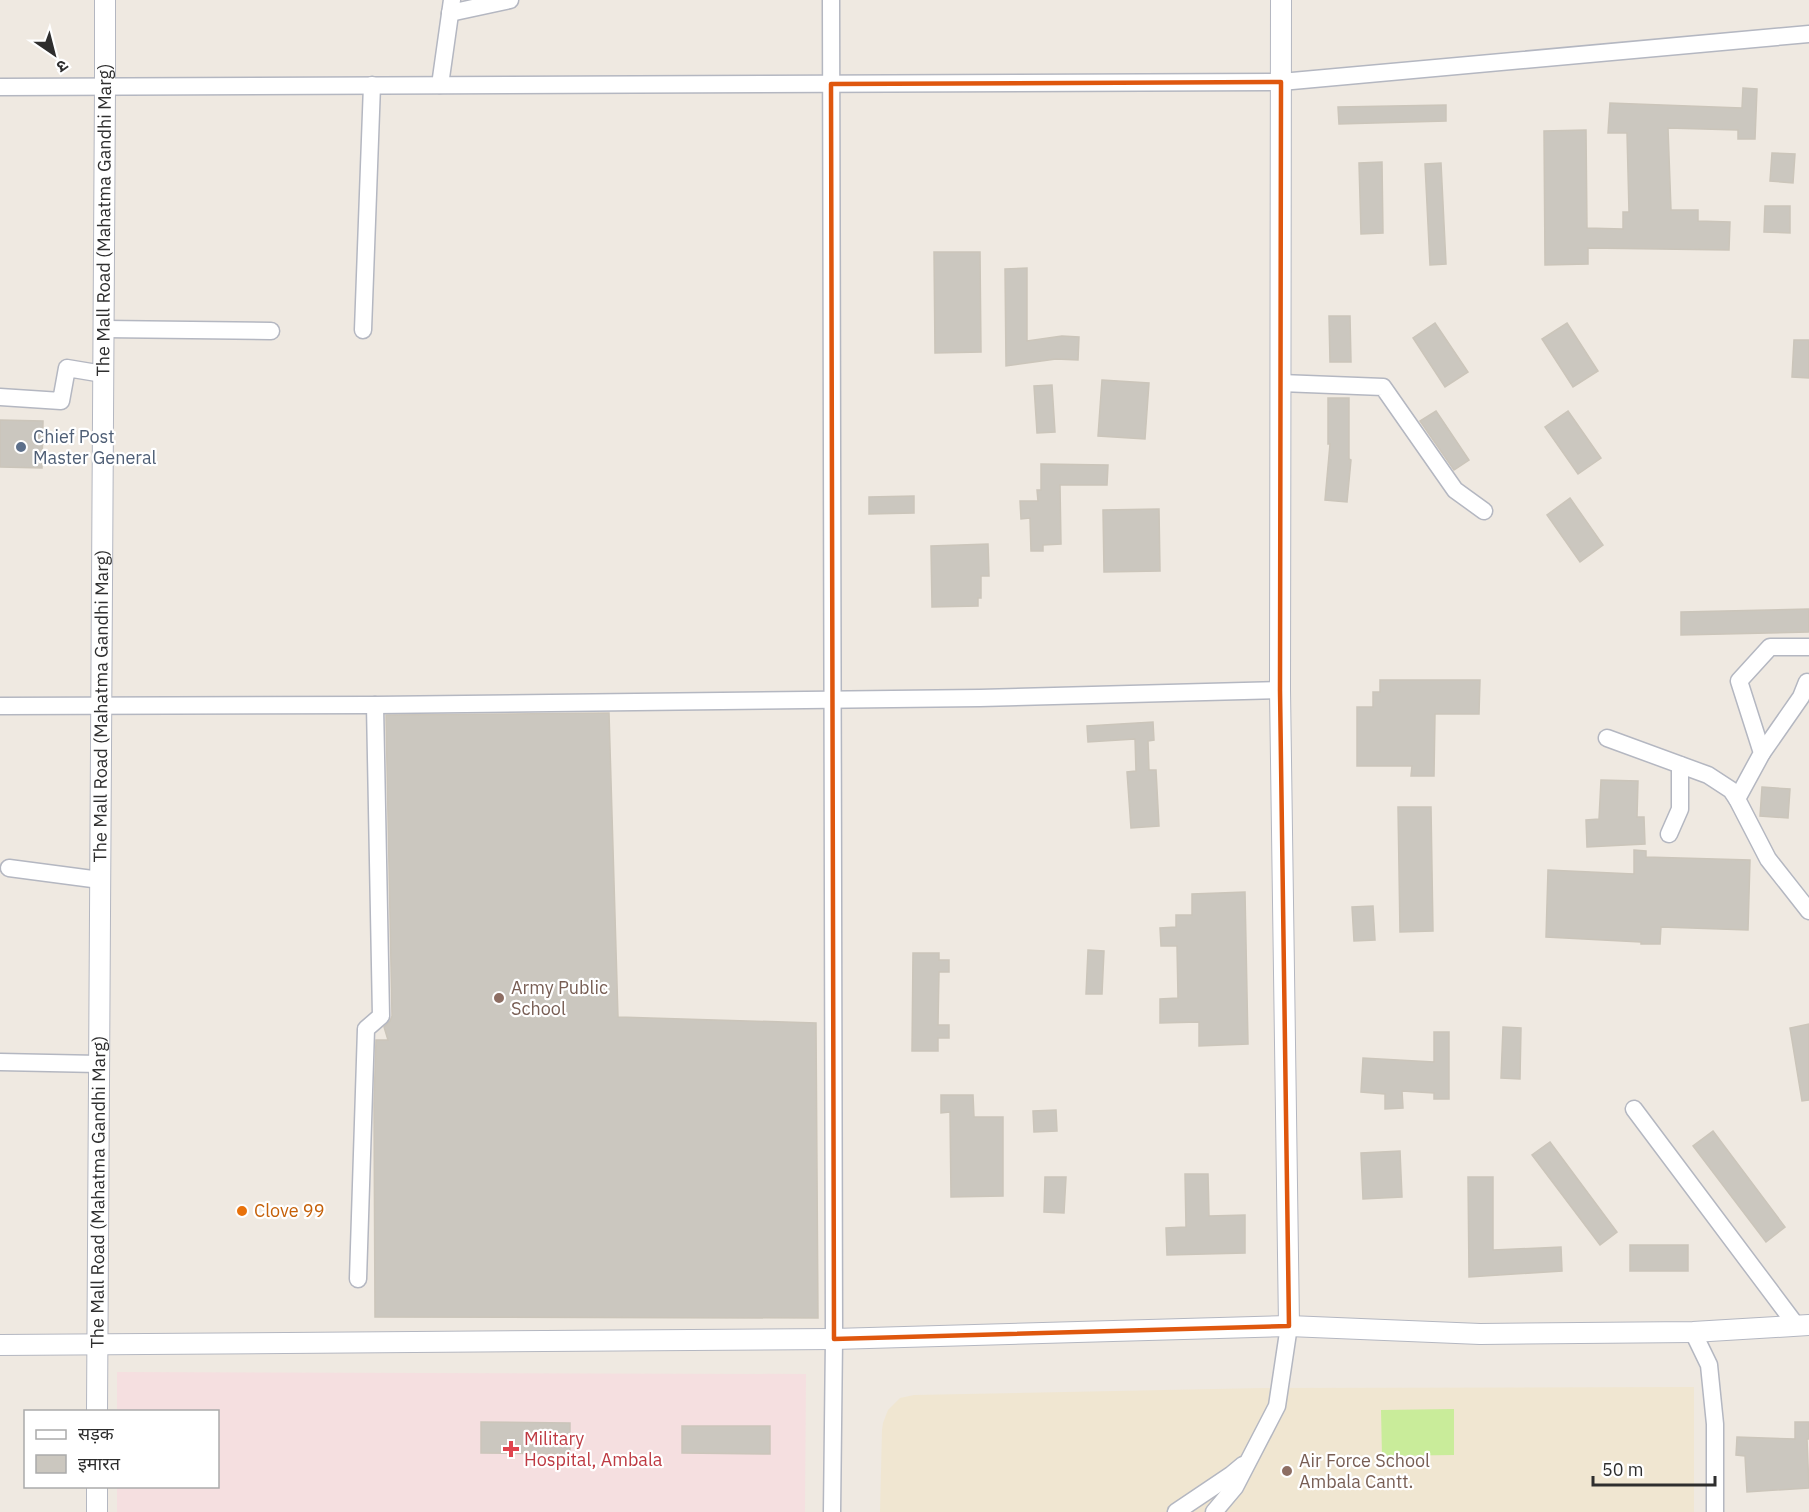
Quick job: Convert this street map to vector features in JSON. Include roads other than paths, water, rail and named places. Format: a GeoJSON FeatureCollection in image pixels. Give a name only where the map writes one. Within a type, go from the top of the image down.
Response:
{"type":"FeatureCollection","features":[{"type":"Feature","properties":{"kind":"street","name":"The Mall Road (Mahatma Gandhi Marg)"},"geometry":{"type":"LineString","coordinates":[[97,1410],[105,0]]}},
{"type":"Feature","properties":{"kind":"street"},"geometry":{"type":"LineString","coordinates":[[440,85],[451,7],[510,0]]}},
{"type":"Feature","properties":{"kind":"street"},"geometry":{"type":"LineString","coordinates":[[831,0],[834,1339],[832,1512]]}},
{"type":"Feature","properties":{"kind":"street"},"geometry":{"type":"LineString","coordinates":[[1214,1512],[1235,1486],[1277,1406],[1289,1326],[1280,690],[1281,0]]}},
{"type":"Feature","properties":{"kind":"street"},"geometry":{"type":"LineString","coordinates":[[0,87],[1281,82],[1809,34]]}},
{"type":"Feature","properties":{"kind":"street"},"geometry":{"type":"LineString","coordinates":[[363,330],[372,85]]}},
{"type":"Feature","properties":{"kind":"street"},"geometry":{"type":"LineString","coordinates":[[104,329],[271,331]]}},
{"type":"Feature","properties":{"kind":"street"},"geometry":{"type":"LineString","coordinates":[[0,398],[61,401],[67,368],[103,374]]}},
{"type":"Feature","properties":{"kind":"street"},"geometry":{"type":"LineString","coordinates":[[1281,383],[1383,387],[1455,490],[1484,511]]}},
{"type":"Feature","properties":{"kind":"street"},"geometry":{"type":"LineString","coordinates":[[1762,753],[1739,681],[1770,648],[1809,647]]}},
{"type":"Feature","properties":{"kind":"street"},"geometry":{"type":"LineString","coordinates":[[1737,799],[1762,753],[1802,697],[1807,682]]}},
{"type":"Feature","properties":{"kind":"street"},"geometry":{"type":"LineString","coordinates":[[0,706],[375,705],[980,698],[1280,690]]}},
{"type":"Feature","properties":{"kind":"street"},"geometry":{"type":"LineString","coordinates":[[358,1280],[366,1029],[381,1016],[375,705]]}},
{"type":"Feature","properties":{"kind":"street"},"geometry":{"type":"LineString","coordinates":[[1607,738],[1708,775],[1731,790],[1768,859],[1809,911]]}},
{"type":"Feature","properties":{"kind":"street"},"geometry":{"type":"LineString","coordinates":[[1669,834],[1680,809],[1680,765]]}},
{"type":"Feature","properties":{"kind":"street"},"geometry":{"type":"LineString","coordinates":[[9,868],[100,880]]}},
{"type":"Feature","properties":{"kind":"street"},"geometry":{"type":"LineString","coordinates":[[0,1062],[99,1064]]}},
{"type":"Feature","properties":{"kind":"street"},"geometry":{"type":"LineString","coordinates":[[1634,1109],[1802,1325]]}},
{"type":"Feature","properties":{"kind":"street"},"geometry":{"type":"LineString","coordinates":[[0,1345],[834,1339],[1289,1326],[1480,1334],[1693,1332],[1802,1325]]}},
{"type":"Feature","properties":{"kind":"street"},"geometry":{"type":"LineString","coordinates":[[1693,1332],[1709,1365],[1715,1424],[1715,1512]]}},
{"type":"Feature","properties":{"kind":"street"},"geometry":{"type":"LineString","coordinates":[[1176,1512],[1248,1461]]}},
{"type":"Feature","properties":{"kind":"street"},"geometry":{"type":"LineString","coordinates":[[97,1488],[97,1512]]}},
{"type":"Feature","properties":{"kind":"place","name":"Chief Post Master General"},"geometry":{"type":"Point","coordinates":[21,447]}},
{"type":"Feature","properties":{"kind":"place","name":"Army Public School"},"geometry":{"type":"Point","coordinates":[499,998]}},
{"type":"Feature","properties":{"kind":"place","name":"Clove 99"},"geometry":{"type":"Point","coordinates":[242,1211]}},
{"type":"Feature","properties":{"kind":"place","name":"Military Hospital, Ambala"},"geometry":{"type":"Point","coordinates":[511,1449]}},
{"type":"Feature","properties":{"kind":"place","name":"Air Force School Ambala Cantt."},"geometry":{"type":"Point","coordinates":[1287,1471]}}]}
